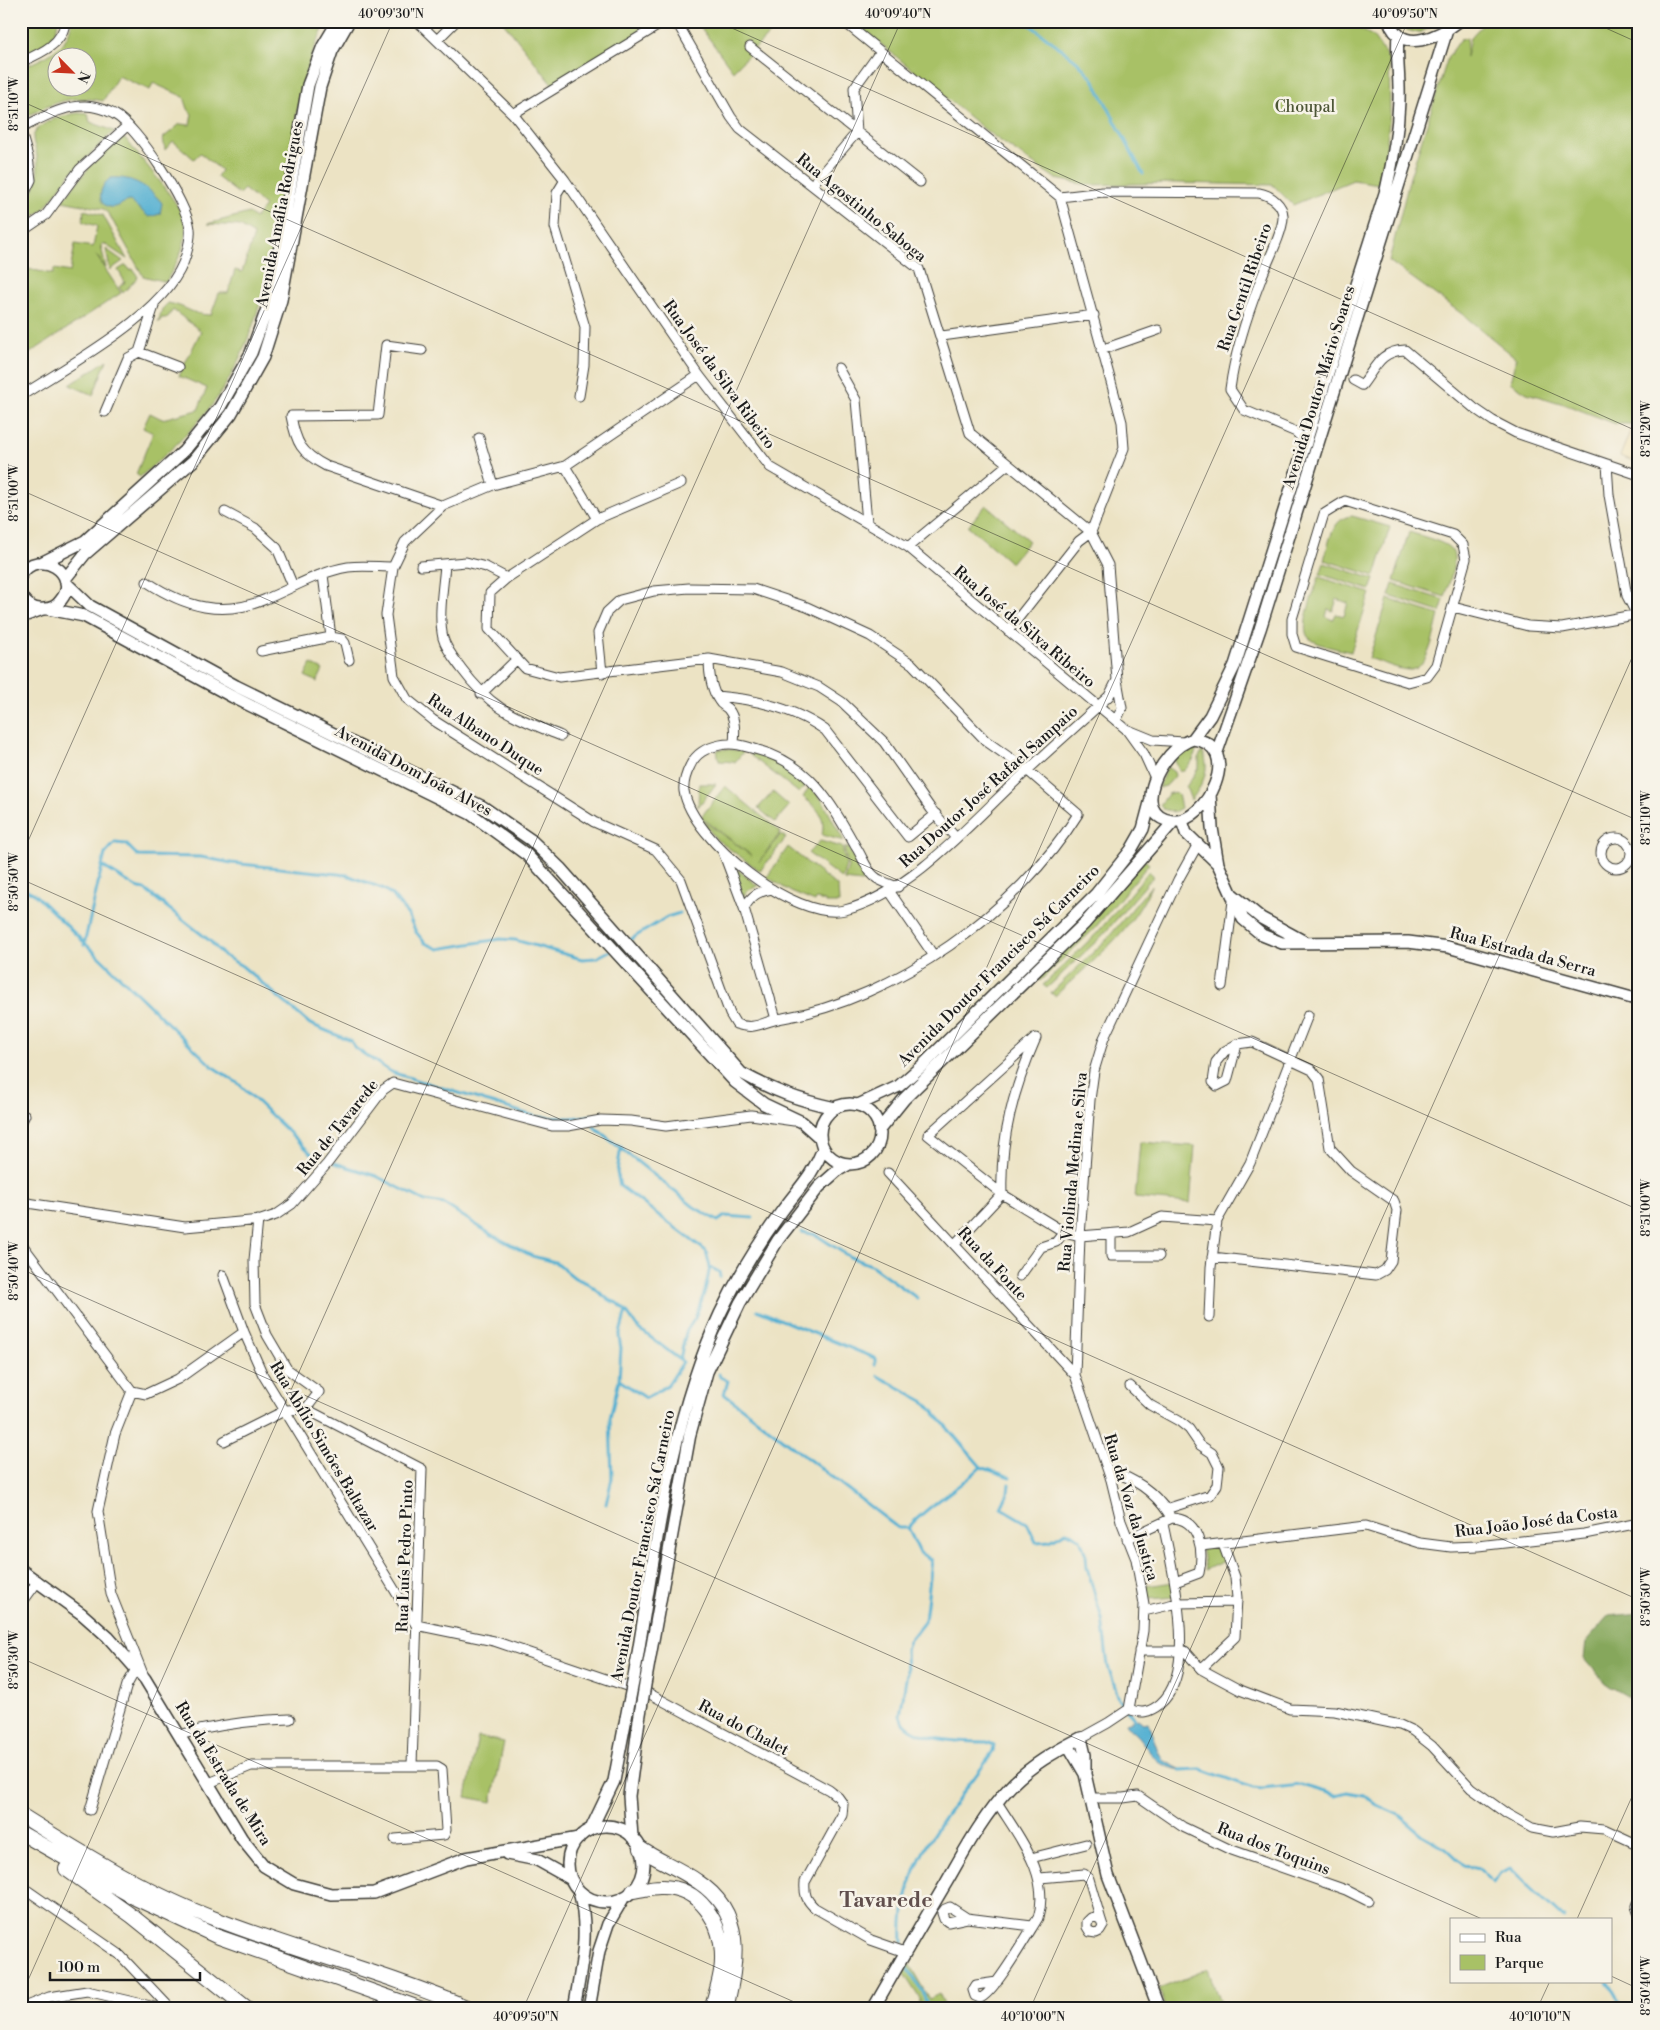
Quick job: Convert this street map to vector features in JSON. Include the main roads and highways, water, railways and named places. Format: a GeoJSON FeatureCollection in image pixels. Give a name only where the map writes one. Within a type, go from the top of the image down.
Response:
{"type":"FeatureCollection","features":[{"type":"Feature","properties":{"kind":"main road","name":"Avenida Amália Rodrigues"},"geometry":{"type":"LineString","coordinates":[[21,575],[38,563],[86,541],[184,451],[220,407],[251,352],[271,298],[308,84],[322,46],[338,21]]}},
{"type":"Feature","properties":{"kind":"main road","name":"Avenida Amália Rodrigues"},"geometry":{"type":"LineString","coordinates":[[44,609],[59,602],[66,590],[66,581],[85,554],[193,461],[232,414],[263,357],[281,300],[320,87],[332,50],[349,21]]}},
{"type":"Feature","properties":{"kind":"main road"},"geometry":{"type":"LineString","coordinates":[[1386,22],[1398,34],[1409,40],[1421,41],[1448,30],[1459,21]]}},
{"type":"Feature","properties":{"kind":"main road","name":"Avenida Doutor Mário Soares"},"geometry":{"type":"LineString","coordinates":[[1217,752],[1263,620],[1448,30]]}},
{"type":"Feature","properties":{"kind":"main road","name":"Avenida Doutor Mário Soares"},"geometry":{"type":"LineString","coordinates":[[1188,740],[1210,716],[1233,671],[1386,190],[1395,151],[1399,100],[1396,58],[1398,34]]}},
{"type":"Feature","properties":{"kind":"main road","name":"Avenida Dom João Alves"},"geometry":{"type":"LineString","coordinates":[[21,560],[57,567],[66,581],[90,606],[236,686],[483,807],[531,840],[560,868],[741,1073],[773,1091],[799,1100],[835,1108]]}},
{"type":"Feature","properties":{"kind":"main road"},"geometry":{"type":"LineString","coordinates":[[21,596],[27,604],[44,609]]}},
{"type":"Feature","properties":{"kind":"main road","name":"Avenida Dom João Alves"},"geometry":{"type":"LineString","coordinates":[[44,609],[84,616],[233,697],[471,814],[527,855],[735,1082],[764,1104],[802,1122],[822,1143]]}},
{"type":"Feature","properties":{"kind":"main road"},"geometry":{"type":"LineString","coordinates":[[21,617],[44,609]]}},
{"type":"Feature","properties":{"kind":"main road"},"geometry":{"type":"LineString","coordinates":[[1178,821],[1194,813],[1210,794],[1218,771],[1220,762],[1217,752],[1203,740],[1188,740],[1167,756],[1155,778],[1151,799],[1154,809],[1160,816],[1178,821],[1186,833],[1218,864]]}},
{"type":"Feature","properties":{"kind":"main road"},"geometry":{"type":"LineString","coordinates":[[1210,794],[1212,828],[1218,864]]}},
{"type":"Feature","properties":{"kind":"main road","name":"Avenida Doutor Francisco Sá Carneiro"},"geometry":{"type":"LineString","coordinates":[[858,1105],[899,1086],[924,1064],[1096,894],[1131,850],[1143,828],[1151,799]]}},
{"type":"Feature","properties":{"kind":"main road","name":"Avenida Doutor Francisco Sá Carneiro"},"geometry":{"type":"LineString","coordinates":[[879,1130],[904,1099],[1095,913],[1178,821]]}},
{"type":"Feature","properties":{"kind":"main road","name":"Rua Estrada da Serra"},"geometry":{"type":"LineString","coordinates":[[1218,864],[1232,897],[1262,918],[1307,943],[1408,942],[1448,947],[1639,1000]]}},
{"type":"Feature","properties":{"kind":"main road"},"geometry":{"type":"LineString","coordinates":[[850,1104],[858,1105],[872,1115],[879,1130],[878,1142],[874,1151],[867,1158],[849,1164],[834,1159],[822,1143],[823,1120],[835,1108],[850,1104]]}},
{"type":"Feature","properties":{"kind":"main road","name":"Avenida Doutor Francisco Sá Carneiro"},"geometry":{"type":"LineString","coordinates":[[591,1829],[614,1781],[677,1432],[697,1368],[720,1314],[750,1256],[783,1209],[809,1178],[822,1143]]}},
{"type":"Feature","properties":{"kind":"main road","name":"Avenida Doutor Francisco Sá Carneiro"},"geometry":{"type":"LineString","coordinates":[[632,1837],[628,1796],[639,1720],[690,1434],[708,1372],[740,1303],[778,1240],[819,1187],[837,1171],[849,1164]]}},
{"type":"Feature","properties":{"kind":"main road","name":"Rua da Estrada de Mira"},"geometry":{"type":"LineString","coordinates":[[21,1570],[89,1620],[108,1637],[145,1679],[242,1839],[264,1866],[294,1884],[331,1894],[374,1893],[466,1858],[579,1838]]}},
{"type":"Feature","properties":{"kind":"main road"},"geometry":{"type":"LineString","coordinates":[[872,2009],[985,1816],[1010,1786],[1046,1758],[1081,1738],[1085,1755],[1085,1774],[1089,1798],[1108,1875],[1159,2009]]}},
{"type":"Feature","properties":{"kind":"main road"},"geometry":{"type":"LineString","coordinates":[[1068,1744],[1085,1774]]}},
{"type":"Feature","properties":{"kind":"main road"},"geometry":{"type":"LineString","coordinates":[[21,1815],[91,1858],[142,1885],[216,1920],[471,2009]]}},
{"type":"Feature","properties":{"kind":"main road"},"geometry":{"type":"LineString","coordinates":[[574,2009],[585,1944],[585,1914],[579,1891],[571,1879],[569,1857],[579,1838],[591,1829],[613,1827],[632,1837],[641,1849],[644,1860],[643,1871],[608,1924],[599,1951],[589,2009]]}},
{"type":"Feature","properties":{"kind":"main road"},"geometry":{"type":"LineString","coordinates":[[23,1834],[73,1875],[132,1916],[248,2009]]}},
{"type":"Feature","properties":{"kind":"main road"},"geometry":{"type":"LineString","coordinates":[[23,1834],[137,1899],[216,1936],[422,2009]]}},
{"type":"Feature","properties":{"kind":"main road"},"geometry":{"type":"LineString","coordinates":[[641,1849],[699,1882],[720,1903],[729,1919],[736,1940],[725,1984],[712,2009]]}},
{"type":"Feature","properties":{"kind":"main road","name":"Rua da Estrada de Mira"},"geometry":{"type":"LineString","coordinates":[[498,1852],[538,1860],[571,1879]]}},
{"type":"Feature","properties":{"kind":"main road"},"geometry":{"type":"LineString","coordinates":[[579,1891],[589,1898],[601,1902],[613,1902],[628,1894],[661,1887],[691,1893],[710,1912],[721,1938],[726,2009]]}},
{"type":"Feature","properties":{"kind":"water"},"geometry":{"type":"Polygon","coordinates":[[[111,178],[133,181],[152,192],[162,203],[160,214],[149,217],[130,201],[115,207],[104,205],[101,191],[106,182],[111,178]]]}},
{"type":"Feature","properties":{"kind":"water"},"geometry":{"type":"Polygon","coordinates":[[[1138,1719],[1143,1723],[1148,1722],[1158,1751],[1164,1761],[1182,1770],[1173,1769],[1156,1760],[1125,1723],[1138,1719]]]}},
{"type":"Feature","properties":{"kind":"waterway"},"geometry":{"type":"LineString","coordinates":[[1025,21],[1077,61],[1093,79],[1143,174]]}},
{"type":"Feature","properties":{"kind":"waterway"},"geometry":{"type":"LineString","coordinates":[[102,866],[105,854],[115,843],[126,844],[138,856],[201,857],[231,863],[347,875],[384,889],[393,896],[408,915],[416,932],[425,943],[438,949],[500,939],[515,940],[582,959],[596,958],[623,944]]}},
{"type":"Feature","properties":{"kind":"waterway"},"geometry":{"type":"LineString","coordinates":[[84,945],[102,866],[136,887],[144,889],[210,941],[223,955],[242,966],[310,1024],[351,1041],[355,1048],[391,1072],[537,1117],[570,1118],[598,1115]]}},
{"type":"Feature","properties":{"kind":"waterway"},"geometry":{"type":"LineString","coordinates":[[21,888],[33,893],[213,1067],[239,1084],[318,1160]]}},
{"type":"Feature","properties":{"kind":"waterway"},"geometry":{"type":"LineString","coordinates":[[628,941],[667,917],[680,913]]}},
{"type":"Feature","properties":{"kind":"waterway"},"geometry":{"type":"LineString","coordinates":[[594,1127],[694,1207],[718,1221],[725,1216],[753,1218]]}},
{"type":"Feature","properties":{"kind":"waterway"},"geometry":{"type":"LineString","coordinates":[[621,1147],[617,1172],[620,1186],[706,1251],[710,1267],[705,1291],[695,1318],[686,1332],[680,1359]]}},
{"type":"Feature","properties":{"kind":"waterway"},"geometry":{"type":"LineString","coordinates":[[335,1163],[376,1176],[425,1201],[444,1204],[492,1235],[532,1256],[555,1262],[575,1278],[587,1283],[609,1300],[617,1303],[626,1311],[637,1327],[683,1362],[668,1385],[646,1398],[619,1380]]}},
{"type":"Feature","properties":{"kind":"waterway"},"geometry":{"type":"LineString","coordinates":[[802,1232],[816,1235],[850,1257],[871,1265],[917,1298]]}},
{"type":"Feature","properties":{"kind":"waterway"},"geometry":{"type":"LineString","coordinates":[[710,1267],[719,1272],[720,1277]]}},
{"type":"Feature","properties":{"kind":"waterway"},"geometry":{"type":"LineString","coordinates":[[757,1310],[875,1358],[875,1364]]}},
{"type":"Feature","properties":{"kind":"waterway"},"geometry":{"type":"LineString","coordinates":[[606,1504],[612,1478],[610,1418],[619,1380],[621,1348],[619,1337],[626,1311]]}},
{"type":"Feature","properties":{"kind":"waterway"},"geometry":{"type":"LineString","coordinates":[[719,1374],[720,1377],[728,1381],[724,1394],[898,1528],[908,1528],[925,1511],[981,1467],[1010,1477]]}},
{"type":"Feature","properties":{"kind":"waterway"},"geometry":{"type":"LineString","coordinates":[[878,1376],[925,1402],[981,1467]]}},
{"type":"Feature","properties":{"kind":"waterway"},"geometry":{"type":"LineString","coordinates":[[1009,1484],[1008,1493],[1001,1508],[1027,1523],[1036,1542],[1050,1541],[1066,1532],[1080,1539],[1086,1555],[1087,1568],[1102,1619],[1108,1666],[1119,1699],[1137,1723]]}},
{"type":"Feature","properties":{"kind":"waterway"},"geometry":{"type":"LineString","coordinates":[[903,1942],[904,1913],[909,1887],[918,1863],[945,1817],[993,1752],[994,1745],[987,1742],[953,1741],[926,1736],[905,1725],[900,1716],[907,1673],[906,1650],[909,1641],[925,1621],[932,1560],[920,1553],[908,1528]]}},
{"type":"Feature","properties":{"kind":"waterway"},"geometry":{"type":"LineString","coordinates":[[1180,1770],[1201,1769],[1253,1788],[1263,1789],[1301,1785],[1336,1795],[1347,1792],[1364,1795],[1377,1805],[1399,1815],[1423,1835],[1446,1848],[1463,1864],[1478,1868],[1494,1883],[1501,1873],[1510,1868],[1563,1918]]}},
{"type":"Feature","properties":{"kind":"waterway"},"geometry":{"type":"LineString","coordinates":[[906,1967],[923,1992],[928,2009]]}},
{"type":"Feature","properties":{"kind":"waterway"},"geometry":{"type":"LineString","coordinates":[[1609,1982],[1624,2009]]}},
{"type":"Feature","properties":{"kind":"district","name":"Tavarede"},"geometry":{"type":"Point","coordinates":[886,1900]}},
{"type":"Feature","properties":{"kind":"park label","name":"Choupal"},"geometry":{"type":"Point","coordinates":[1305,106]}}]}
